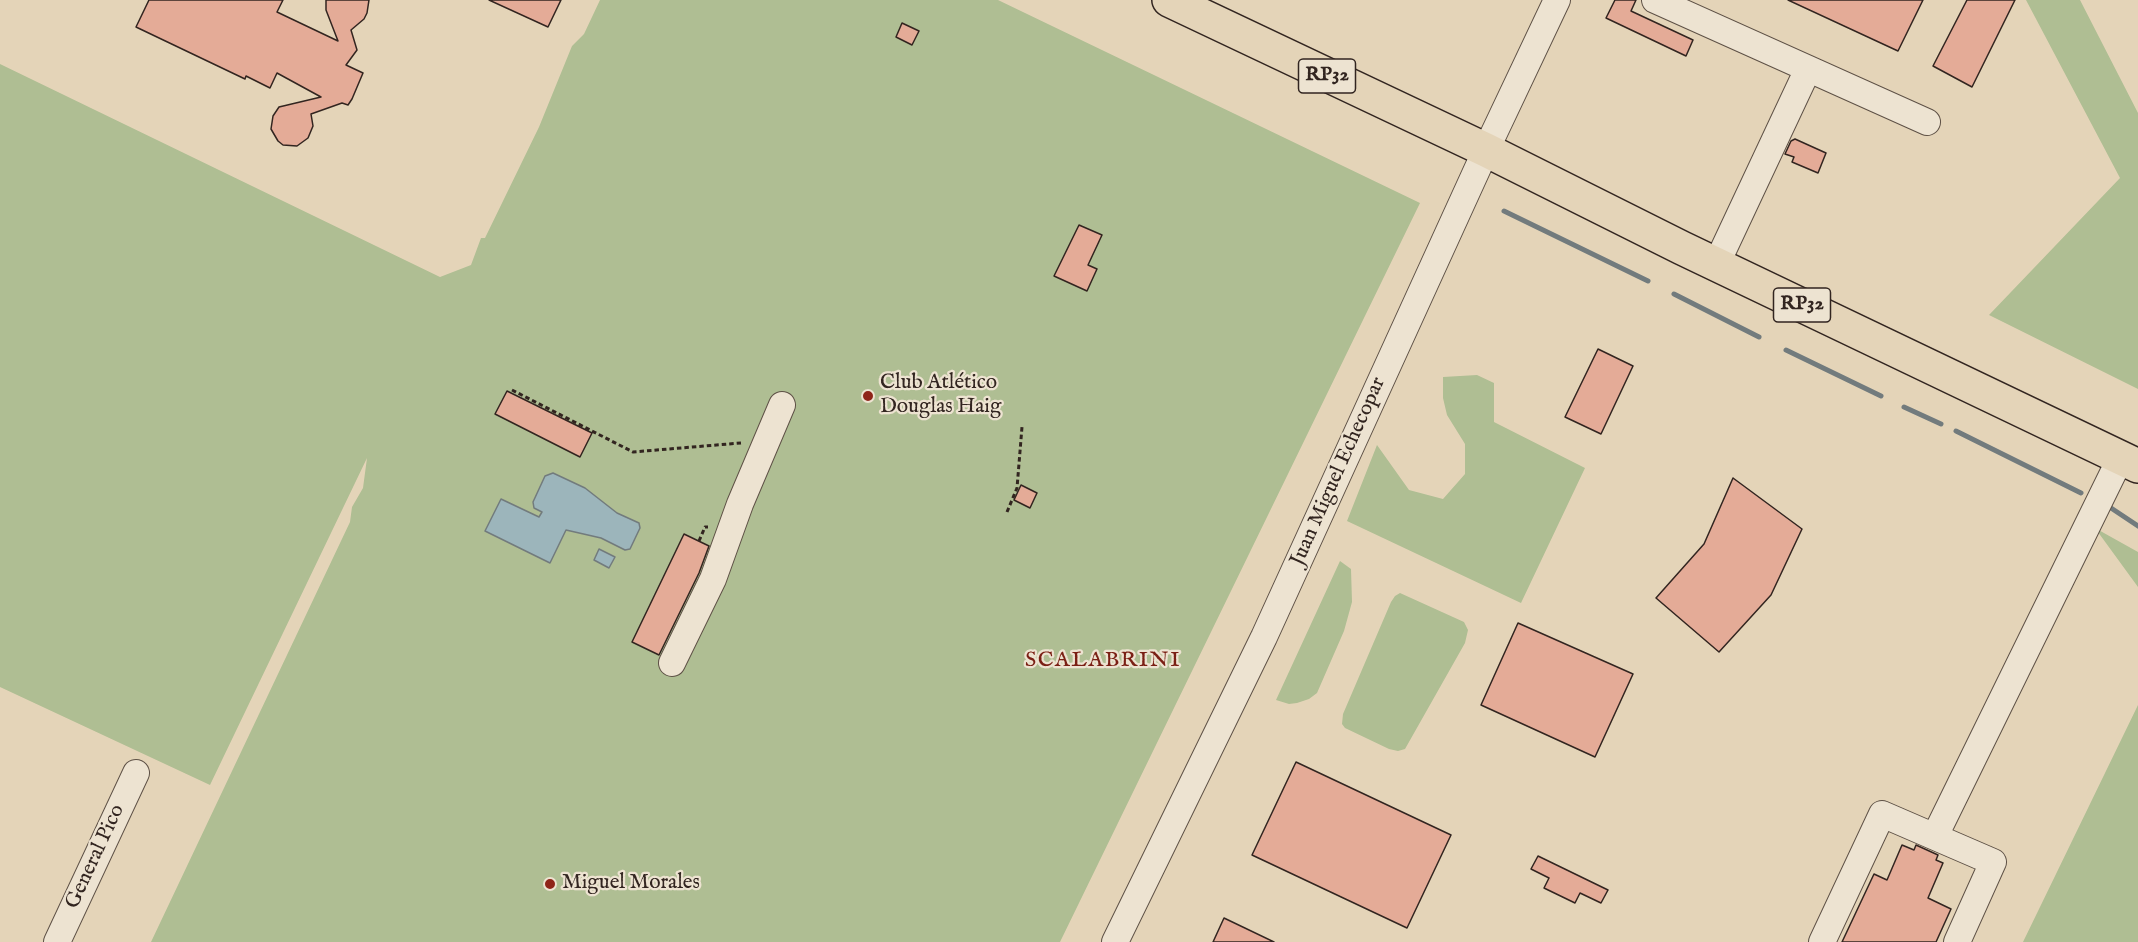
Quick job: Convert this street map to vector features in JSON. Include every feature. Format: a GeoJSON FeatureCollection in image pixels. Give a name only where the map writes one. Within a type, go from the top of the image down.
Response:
{"type":"FeatureCollection","features":[{"type":"Feature","properties":{"kind":"main road","name":"RP32"},"geometry":{"type":"LineString","coordinates":[[1170,0],[1486,150],[1970,387],[2129,461]]}},
{"type":"Feature","properties":{"kind":"street","name":"Juan Miguel Echecopar"},"geometry":{"type":"LineString","coordinates":[[1115,942],[1264,637],[1486,150],[1557,0]]}},
{"type":"Feature","properties":{"kind":"street"},"geometry":{"type":"LineString","coordinates":[[1655,0],[1927,122]]}},
{"type":"Feature","properties":{"kind":"street"},"geometry":{"type":"LineString","coordinates":[[1717,263],[1808,69]]}},
{"type":"Feature","properties":{"kind":"street"},"geometry":{"type":"LineString","coordinates":[[672,663],[713,579],[740,504],[782,405]]}},
{"type":"Feature","properties":{"kind":"street"},"geometry":{"type":"LineString","coordinates":[[1935,836],[2129,461]]}},
{"type":"Feature","properties":{"kind":"street","name":"General Pico"},"geometry":{"type":"LineString","coordinates":[[57,942],[136,772]]}},
{"type":"Feature","properties":{"kind":"street"},"geometry":{"type":"LineString","coordinates":[[1822,942],[1881,814],[1993,862],[1957,942]]}},
{"type":"Feature","properties":{"kind":"path"},"geometry":{"type":"LineString","coordinates":[[512,390],[633,452],[765,442]]}},
{"type":"Feature","properties":{"kind":"path"},"geometry":{"type":"LineString","coordinates":[[1007,512],[1017,488],[1022,427]]}},
{"type":"Feature","properties":{"kind":"green space","name":"Club Atlético Douglas Haig"},"geometry":{"type":"Polygon","coordinates":[[[600,0],[998,0],[1420,203],[1060,942],[151,942],[350,522],[352,507],[363,488],[367,458],[210,785],[0,687],[0,64],[440,277],[471,265],[481,238],[485,238],[539,127],[572,46],[584,34],[600,0]]]}},
{"type":"Feature","properties":{"kind":"green space"},"geometry":{"type":"Polygon","coordinates":[[[2026,0],[2080,0],[2138,113],[2138,389],[1989,315],[2120,178],[2026,0]]]}},
{"type":"Feature","properties":{"kind":"green space"},"geometry":{"type":"Polygon","coordinates":[[[1477,375],[1494,383],[1494,422],[1585,468],[1521,603],[1347,521],[1377,445],[1409,490],[1443,499],[1465,474],[1465,444],[1447,415],[1443,398],[1443,377],[1477,375]]]}},
{"type":"Feature","properties":{"kind":"green space"},"geometry":{"type":"Polygon","coordinates":[[[2095,528],[2138,552],[2138,587],[2095,528]]]}},
{"type":"Feature","properties":{"kind":"green space"},"geometry":{"type":"Polygon","coordinates":[[[1340,561],[1351,569],[1352,602],[1344,631],[1317,693],[1297,703],[1289,704],[1276,700],[1340,561]]]}},
{"type":"Feature","properties":{"kind":"green space"},"geometry":{"type":"Polygon","coordinates":[[[1400,593],[1464,622],[1468,630],[1465,643],[1405,749],[1398,751],[1345,728],[1342,724],[1343,714],[1391,602],[1400,593]]]}},
{"type":"Feature","properties":{"kind":"green space"},"geometry":{"type":"Polygon","coordinates":[[[2138,705],[2138,942],[2023,942],[2138,705]]]}},
{"type":"Feature","properties":{"kind":"water"},"geometry":{"type":"Polygon","coordinates":[[[553,473],[585,488],[617,513],[639,523],[640,528],[630,549],[625,550],[601,538],[566,530],[550,563],[485,531],[501,499],[539,517],[542,512],[534,508],[533,502],[545,476],[553,473]]]}},
{"type":"Feature","properties":{"kind":"water"},"geometry":{"type":"Polygon","coordinates":[[[599,549],[615,557],[609,568],[594,560],[599,549]]]}},
{"type":"Feature","properties":{"kind":"building"},"geometry":{"type":"Polygon","coordinates":[[[149,0],[283,0],[277,12],[338,41],[326,10],[326,0],[369,0],[364,19],[351,30],[357,50],[346,65],[363,73],[348,105],[342,103],[311,114],[313,126],[308,138],[297,146],[283,145],[271,129],[273,116],[279,107],[321,97],[277,73],[270,88],[246,76],[245,79],[136,27],[149,0]]]}},
{"type":"Feature","properties":{"kind":"building"},"geometry":{"type":"Polygon","coordinates":[[[489,0],[561,0],[548,27],[489,0]]]}},
{"type":"Feature","properties":{"kind":"building"},"geometry":{"type":"Polygon","coordinates":[[[1615,0],[1636,0],[1631,11],[1693,40],[1686,56],[1606,18],[1615,0]]]}},
{"type":"Feature","properties":{"kind":"building"},"geometry":{"type":"Polygon","coordinates":[[[1788,0],[1923,0],[1898,51],[1788,0]]]}},
{"type":"Feature","properties":{"kind":"building"},"geometry":{"type":"Polygon","coordinates":[[[1967,0],[2015,0],[1972,87],[1933,66],[1967,0]]]}},
{"type":"Feature","properties":{"kind":"building"},"geometry":{"type":"Polygon","coordinates":[[[902,23],[919,31],[912,45],[896,37],[902,23]]]}},
{"type":"Feature","properties":{"kind":"building"},"geometry":{"type":"Polygon","coordinates":[[[1795,139],[1826,153],[1818,173],[1792,162],[1794,157],[1785,154],[1791,141],[1795,139]]]}},
{"type":"Feature","properties":{"kind":"building"},"geometry":{"type":"Polygon","coordinates":[[[1079,225],[1102,235],[1088,265],[1097,269],[1087,291],[1054,276],[1079,225]]]}},
{"type":"Feature","properties":{"kind":"building"},"geometry":{"type":"Polygon","coordinates":[[[1598,349],[1633,366],[1601,434],[1565,417],[1598,349]]]}},
{"type":"Feature","properties":{"kind":"building"},"geometry":{"type":"Polygon","coordinates":[[[507,391],[592,433],[580,457],[495,414],[507,391]]]}},
{"type":"Feature","properties":{"kind":"building"},"geometry":{"type":"Polygon","coordinates":[[[1733,478],[1802,529],[1771,595],[1719,652],[1656,598],[1704,544],[1733,478]]]}},
{"type":"Feature","properties":{"kind":"building"},"geometry":{"type":"Polygon","coordinates":[[[1021,485],[1037,493],[1030,508],[1014,500],[1021,485]]]}},
{"type":"Feature","properties":{"kind":"building"},"geometry":{"type":"Polygon","coordinates":[[[684,534],[709,546],[699,573],[659,655],[632,642],[684,534]]]}},
{"type":"Feature","properties":{"kind":"building"},"geometry":{"type":"Polygon","coordinates":[[[1518,623],[1633,674],[1595,757],[1481,705],[1518,623]]]}},
{"type":"Feature","properties":{"kind":"building"},"geometry":{"type":"Polygon","coordinates":[[[1296,762],[1451,835],[1407,928],[1252,855],[1296,762]]]}},
{"type":"Feature","properties":{"kind":"building"},"geometry":{"type":"Polygon","coordinates":[[[1902,845],[1914,850],[1916,845],[1938,855],[1936,860],[1943,863],[1928,898],[1951,909],[1936,942],[1842,942],[1874,874],[1887,880],[1902,845]]]}},
{"type":"Feature","properties":{"kind":"building"},"geometry":{"type":"Polygon","coordinates":[[[1538,856],[1608,890],[1601,903],[1580,893],[1575,903],[1544,888],[1549,878],[1531,869],[1538,856]]]}},
{"type":"Feature","properties":{"kind":"building"},"geometry":{"type":"Polygon","coordinates":[[[1224,918],[1274,942],[1213,942],[1224,918]]]}},
{"type":"Feature","properties":{"kind":"waterway"},"geometry":{"type":"LineString","coordinates":[[1504,211],[1648,281]]}},
{"type":"Feature","properties":{"kind":"waterway"},"geometry":{"type":"LineString","coordinates":[[1674,294],[1759,337]]}},
{"type":"Feature","properties":{"kind":"waterway"},"geometry":{"type":"LineString","coordinates":[[1786,350],[1881,396]]}},
{"type":"Feature","properties":{"kind":"waterway"},"geometry":{"type":"LineString","coordinates":[[1904,407],[1941,424]]}},
{"type":"Feature","properties":{"kind":"waterway"},"geometry":{"type":"LineString","coordinates":[[1956,431],[2081,493]]}},
{"type":"Feature","properties":{"kind":"waterway"},"geometry":{"type":"LineString","coordinates":[[2111,508],[2138,526]]}},
{"type":"Feature","properties":{"kind":"place","name":"Club Atlético Douglas Haig"},"geometry":{"type":"Point","coordinates":[868,396]}},
{"type":"Feature","properties":{"kind":"place","name":"Miguel Morales"},"geometry":{"type":"Point","coordinates":[550,884]}},
{"type":"Feature","properties":{"kind":"district","name":"SCALABRINI"},"geometry":{"type":"Point","coordinates":[1103,661]}}]}
